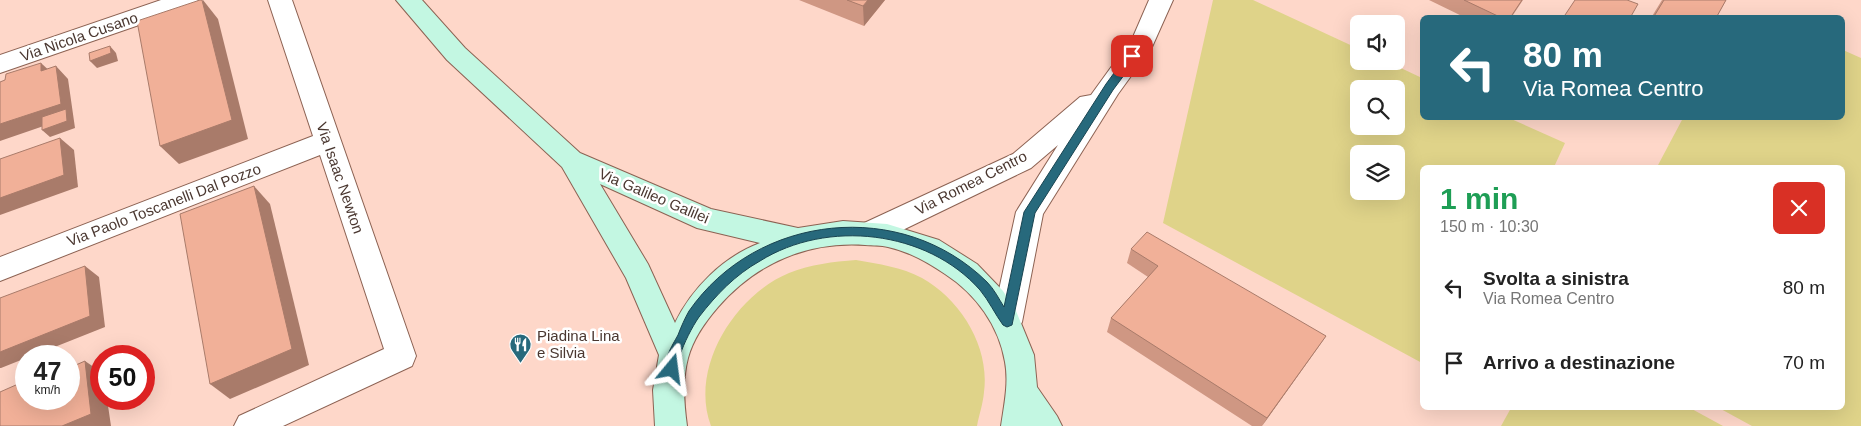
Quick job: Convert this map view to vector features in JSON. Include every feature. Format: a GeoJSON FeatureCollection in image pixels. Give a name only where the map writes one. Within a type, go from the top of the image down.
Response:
{"type":"FeatureCollection","features":[{"type":"Feature","properties":{"kind":"main road","name":"Via Galileo Galilei"},"geometry":{"type":"LineString","coordinates":[[408,0],[456,54],[571,160],[638,274],[674,355]]}},
{"type":"Feature","properties":{"kind":"main road","name":"Via Galileo Galilei"},"geometry":{"type":"LineString","coordinates":[[571,160],[707,220],[796,239]]}},
{"type":"Feature","properties":{"kind":"main road"},"geometry":{"type":"LineString","coordinates":[[671,426],[667,398],[674,355],[693,315],[721,282],[756,256],[796,239],[846,231],[872,232],[914,241],[952,259],[984,287],[1007,322],[1019,355],[1022,392],[1017,426]]}},
{"type":"Feature","properties":{"kind":"main road"},"geometry":{"type":"LineString","coordinates":[[1022,392],[1046,426]]}},
{"type":"Feature","properties":{"kind":"street","name":"Via Nicola Cusano"},"geometry":{"type":"LineString","coordinates":[[0,64],[186,0]]}},
{"type":"Feature","properties":{"kind":"street","name":"Via Isaac Newton"},"geometry":{"type":"LineString","coordinates":[[250,426],[401,356],[280,0]]}},
{"type":"Feature","properties":{"kind":"street","name":"Via Romea Centro"},"geometry":{"type":"LineString","coordinates":[[1007,322],[1030,212],[1110,87],[1143,41],[1161,0]]}},
{"type":"Feature","properties":{"kind":"street","name":"Via Romea Centro"},"geometry":{"type":"LineString","coordinates":[[872,232],[1022,161],[1110,87]]}},
{"type":"Feature","properties":{"kind":"street","name":"Via Paolo Toscanelli Dal Pozzo"},"geometry":{"type":"LineString","coordinates":[[0,269],[328,141]]}},
{"type":"Feature","properties":{"kind":"shaded area"},"geometry":{"type":"Polygon","coordinates":[[[1213,0],[1253,0],[1350,45],[1350,70],[1405,70],[1420,77],[1420,120],[1513,120],[1565,143],[1555,165],[1420,165],[1420,362],[1163,223],[1213,0]]]}},
{"type":"Feature","properties":{"kind":"shaded area"},"geometry":{"type":"Polygon","coordinates":[[[1845,51],[1861,58],[1861,426],[1752,426],[1723,410],[1845,410],[1845,165],[1658,165],[1682,120],[1845,120],[1845,51]]]}},
{"type":"Feature","properties":{"kind":"shaded area"},"geometry":{"type":"Polygon","coordinates":[[[856,260],[898,269],[922,278],[936,287],[960,312],[970,326],[977,342],[985,375],[983,401],[977,426],[711,426],[706,404],[706,381],[712,358],[722,336],[735,316],[751,298],[769,284],[789,273],[814,265],[856,260]]]}},
{"type":"Feature","properties":{"kind":"shaded area"},"geometry":{"type":"Polygon","coordinates":[[[1510,410],[1694,410],[1723,426],[1501,426],[1510,410]]]}},
{"type":"Feature","properties":{"kind":"building"},"geometry":{"type":"Polygon","coordinates":[[[202,0],[232,120],[160,146],[137,21],[202,0]]]}},
{"type":"Feature","properties":{"kind":"building"},"geometry":{"type":"Polygon","coordinates":[[[847,0],[868,0],[863,6],[847,0]]]}},
{"type":"Feature","properties":{"kind":"building"},"geometry":{"type":"Polygon","coordinates":[[[1464,0],[1522,0],[1512,15],[1496,15],[1464,0]]]}},
{"type":"Feature","properties":{"kind":"building"},"geometry":{"type":"Polygon","coordinates":[[[1575,0],[1627,0],[1638,4],[1632,15],[1565,15],[1575,0]]]}},
{"type":"Feature","properties":{"kind":"building"},"geometry":{"type":"Polygon","coordinates":[[[1664,0],[1726,0],[1718,15],[1655,15],[1664,0]]]}},
{"type":"Feature","properties":{"kind":"building"},"geometry":{"type":"Polygon","coordinates":[[[110,46],[111,53],[90,61],[89,53],[110,46]]]}},
{"type":"Feature","properties":{"kind":"building"},"geometry":{"type":"Polygon","coordinates":[[[41,63],[41,71],[56,66],[61,104],[0,124],[0,82],[5,80],[6,74],[41,63]]]}},
{"type":"Feature","properties":{"kind":"building"},"geometry":{"type":"Polygon","coordinates":[[[66,109],[67,121],[42,130],[42,117],[66,109]]]}},
{"type":"Feature","properties":{"kind":"building"},"geometry":{"type":"Polygon","coordinates":[[[60,138],[64,175],[0,198],[0,159],[60,138]]]}},
{"type":"Feature","properties":{"kind":"building"},"geometry":{"type":"Polygon","coordinates":[[[254,186],[292,349],[210,384],[180,214],[254,186]]]}},
{"type":"Feature","properties":{"kind":"building"},"geometry":{"type":"Polygon","coordinates":[[[1147,232],[1326,336],[1267,418],[1111,318],[1158,266],[1131,249],[1147,232]]]}},
{"type":"Feature","properties":{"kind":"building"},"geometry":{"type":"Polygon","coordinates":[[[85,266],[90,316],[0,352],[0,298],[85,266]]]}},
{"type":"Feature","properties":{"kind":"building"},"geometry":{"type":"Polygon","coordinates":[[[85,361],[91,414],[62,426],[0,426],[0,392],[15,385],[15,410],[80,410],[80,363],[85,361]]]}},
{"type":"Feature","properties":{"kind":"place","name":"Piadina Lina e Silvia"},"geometry":{"type":"Point","coordinates":[521,364]}},
{"type":"Feature","properties":{"kind":"route"},"geometry":{"type":"LineString","coordinates":[[672,369],[674,355],[693,315],[721,282],[756,256],[796,239],[822,234],[846,231],[872,232],[914,241],[952,259],[984,287],[1007,322],[1030,212],[1132,56]]}}]}
